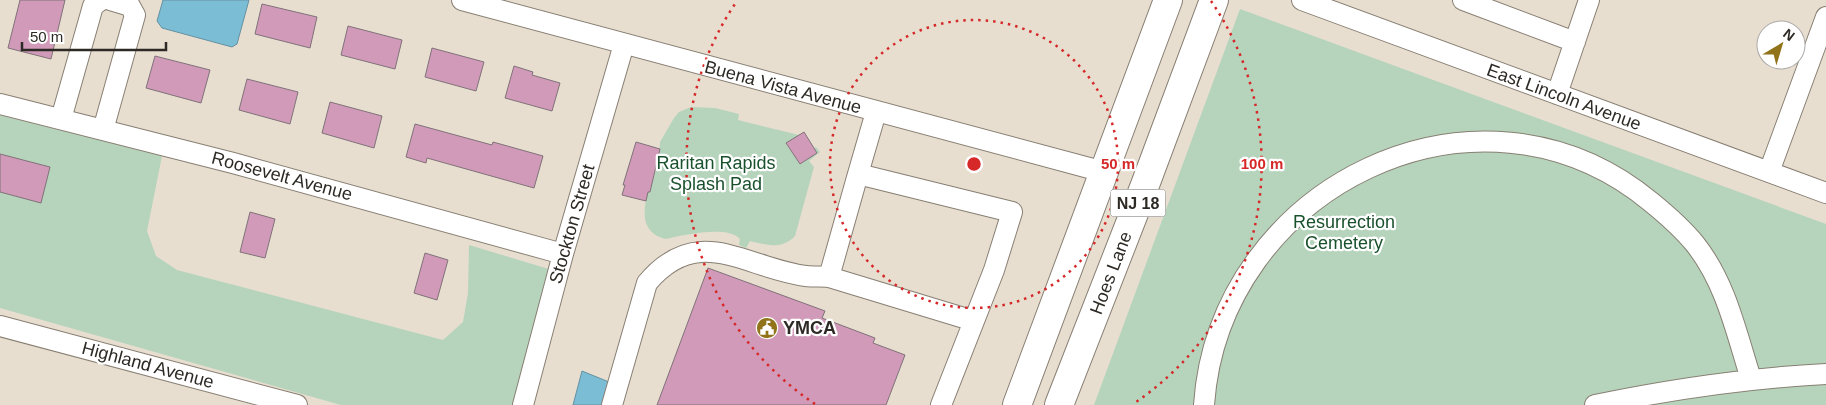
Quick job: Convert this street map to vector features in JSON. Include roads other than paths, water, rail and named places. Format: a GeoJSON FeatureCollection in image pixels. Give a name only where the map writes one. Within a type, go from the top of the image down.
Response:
{"type":"FeatureCollection","features":[{"type":"Feature","properties":{"kind":"highway","name":"NJ 18"},"geometry":{"type":"LineString","coordinates":[[1017,405],[1168,0]]}},
{"type":"Feature","properties":{"kind":"highway","name":"Hoes Lane"},"geometry":{"type":"LineString","coordinates":[[1059,405],[1145,185],[1214,0]]}},
{"type":"Feature","properties":{"kind":"street"},"geometry":{"type":"LineString","coordinates":[[60,119],[93,6],[101,0]]}},
{"type":"Feature","properties":{"kind":"street"},"geometry":{"type":"LineString","coordinates":[[103,130],[135,15],[130,6],[110,0]]}},
{"type":"Feature","properties":{"kind":"street","name":"Buena Vista Avenue"},"geometry":{"type":"LineString","coordinates":[[462,0],[1104,172]]}},
{"type":"Feature","properties":{"kind":"street","name":"East Lincoln Avenue"},"geometry":{"type":"LineString","coordinates":[[1302,0],[1826,194]]}},
{"type":"Feature","properties":{"kind":"street"},"geometry":{"type":"LineString","coordinates":[[1463,0],[1574,42]]}},
{"type":"Feature","properties":{"kind":"street"},"geometry":{"type":"LineString","coordinates":[[1557,94],[1589,0]]}},
{"type":"Feature","properties":{"kind":"street"},"geometry":{"type":"LineString","coordinates":[[1769,172],[1826,17]]}},
{"type":"Feature","properties":{"kind":"street","name":"Stockton Street"},"geometry":{"type":"LineString","coordinates":[[523,405],[563,254],[624,44]]}},
{"type":"Feature","properties":{"kind":"street","name":"Roosevelt Avenue"},"geometry":{"type":"LineString","coordinates":[[0,104],[242,165],[563,254]]}},
{"type":"Feature","properties":{"kind":"street"},"geometry":{"type":"LineString","coordinates":[[829,276],[876,112]]}},
{"type":"Feature","properties":{"kind":"street"},"geometry":{"type":"LineString","coordinates":[[1204,405],[1208,369],[1227,307],[1253,262],[1282,229],[1317,198],[1364,170],[1406,154],[1437,146],[1466,143],[1520,145],[1569,156],[1594,165],[1620,179],[1652,203],[1678,225],[1696,245],[1723,289],[1751,379]]}},
{"type":"Feature","properties":{"kind":"street"},"geometry":{"type":"LineString","coordinates":[[858,174],[1012,212],[994,270],[941,405]]}},
{"type":"Feature","properties":{"kind":"street"},"geometry":{"type":"LineString","coordinates":[[612,405],[647,283],[657,272],[675,258],[700,251],[727,254],[806,276],[829,276],[974,321]]}},
{"type":"Feature","properties":{"kind":"street","name":"Highland Avenue"},"geometry":{"type":"LineString","coordinates":[[0,326],[297,405]]}},
{"type":"Feature","properties":{"kind":"street"},"geometry":{"type":"LineString","coordinates":[[1595,405],[1672,389],[1751,379],[1826,374]]}},
{"type":"Feature","properties":{"kind":"water"},"geometry":{"type":"Polygon","coordinates":[[[163,0],[249,0],[237,44],[232,47],[162,28],[157,21],[163,0]]]}},
{"type":"Feature","properties":{"kind":"water"},"geometry":{"type":"Polygon","coordinates":[[[582,371],[609,382],[603,405],[573,405],[582,371]]]}},
{"type":"Feature","properties":{"kind":"place","name":"YMCA"},"geometry":{"type":"Point","coordinates":[767,328]}},
{"type":"Feature","properties":{"kind":"park label","name":"Raritan Rapids Splash Pad"},"geometry":{"type":"Point","coordinates":[716,173]}},
{"type":"Feature","properties":{"kind":"park label","name":"Resurrection Cemetery"},"geometry":{"type":"Point","coordinates":[1344,232]}}]}
